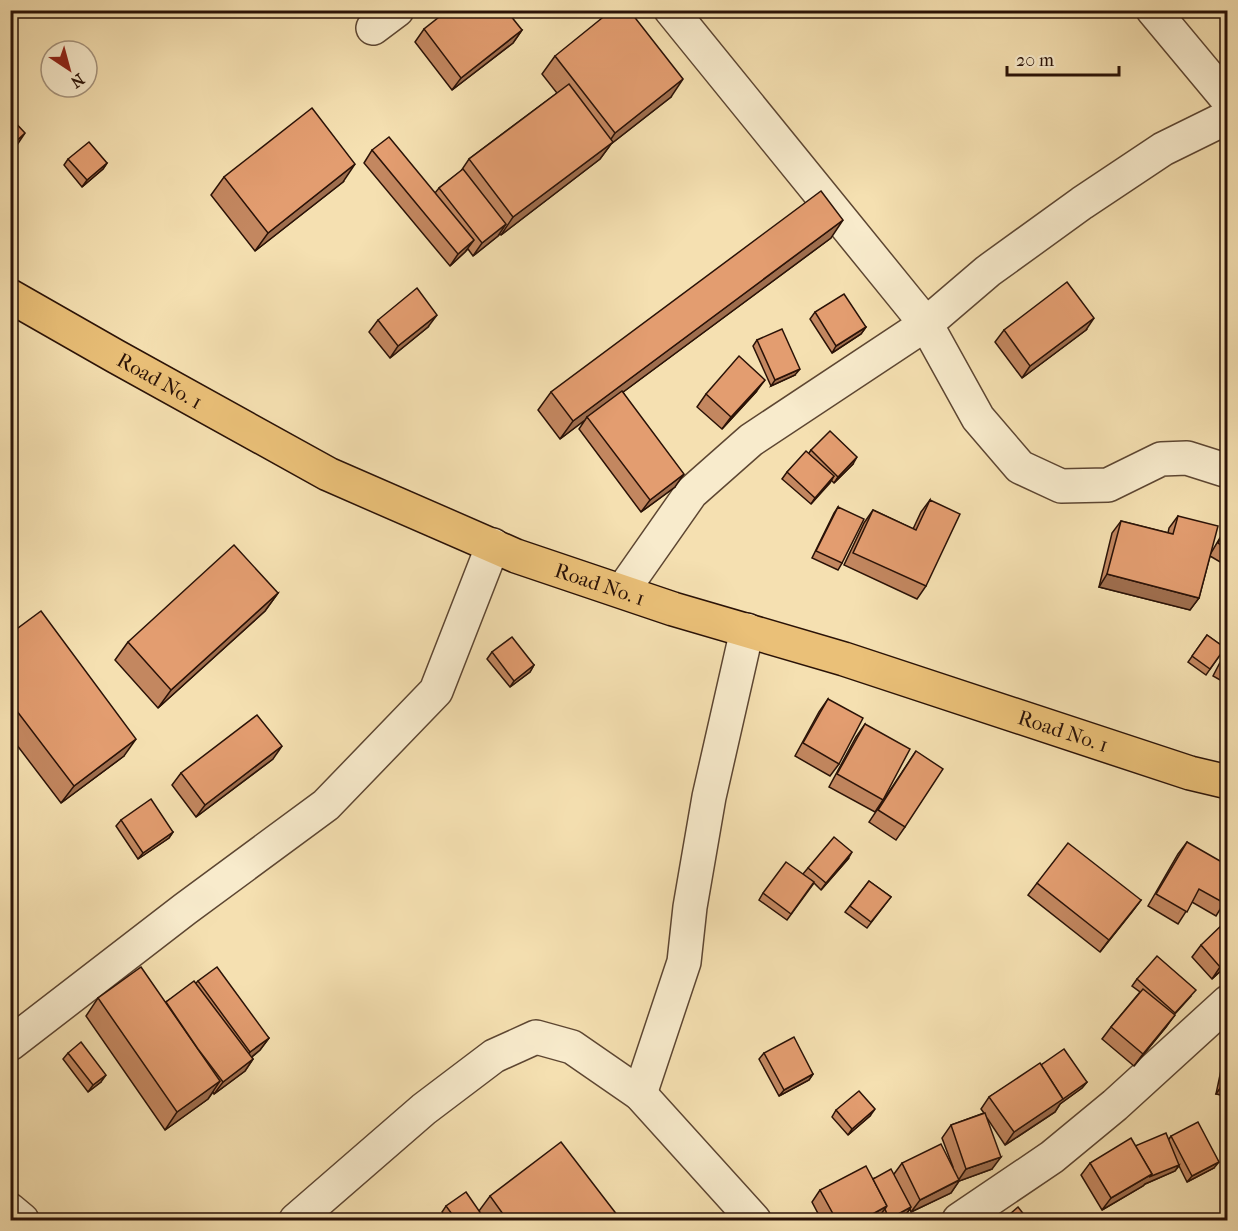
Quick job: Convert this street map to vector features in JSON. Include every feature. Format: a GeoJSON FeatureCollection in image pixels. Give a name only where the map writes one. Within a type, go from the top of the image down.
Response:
{"type":"FeatureCollection","features":[{"type":"Feature","properties":{"kind":"highway","name":"Road No. 1"},"geometry":{"type":"LineString","coordinates":[[10,296],[328,474],[541,566],[623,590],[673,609],[856,663],[1190,773],[1227,782]]}},
{"type":"Feature","properties":{"kind":"street"},"geometry":{"type":"LineString","coordinates":[[671,10],[926,324],[978,418],[1020,467],[1061,486],[1108,484],[1161,459],[1187,458],[1227,471]]}},
{"type":"Feature","properties":{"kind":"street"},"geometry":{"type":"LineString","coordinates":[[1153,10],[1227,100]]}},
{"type":"Feature","properties":{"kind":"street"},"geometry":{"type":"LineString","coordinates":[[623,590],[691,493],[751,440],[926,324],[988,271],[1082,203],[1163,149],[1227,117]]}},
{"type":"Feature","properties":{"kind":"street"},"geometry":{"type":"LineString","coordinates":[[10,1044],[175,916],[326,805],[436,690],[493,545]]}},
{"type":"Feature","properties":{"kind":"street"},"geometry":{"type":"LineString","coordinates":[[640,1094],[684,962],[690,907],[709,797],[747,630]]}},
{"type":"Feature","properties":{"kind":"street"},"geometry":{"type":"LineString","coordinates":[[959,1221],[1052,1157],[1115,1105],[1227,1002]]}},
{"type":"Feature","properties":{"kind":"street"},"geometry":{"type":"LineString","coordinates":[[296,1221],[424,1109],[494,1056],[536,1037],[572,1047],[640,1094],[754,1221]]}},
{"type":"Feature","properties":{"kind":"street"},"geometry":{"type":"LineString","coordinates":[[10,1210],[22,1221]]}},
{"type":"Feature","properties":{"kind":"building"},"geometry":{"type":"Polygon","coordinates":[[[448,10],[506,10],[522,30],[461,78],[424,29],[448,10]]]}},
{"type":"Feature","properties":{"kind":"building"},"geometry":{"type":"Polygon","coordinates":[[[612,10],[629,10],[683,79],[615,133],[555,56],[612,10]]]}},
{"type":"Feature","properties":{"kind":"building"},"geometry":{"type":"Polygon","coordinates":[[[569,84],[613,142],[513,217],[469,159],[569,84]]]}},
{"type":"Feature","properties":{"kind":"building"},"geometry":{"type":"Polygon","coordinates":[[[312,108],[355,164],[268,233],[224,177],[312,108]]]}},
{"type":"Feature","properties":{"kind":"building"},"geometry":{"type":"Polygon","coordinates":[[[10,117],[25,133],[10,147],[10,117]]]}},
{"type":"Feature","properties":{"kind":"building"},"geometry":{"type":"Polygon","coordinates":[[[389,137],[474,240],[458,254],[372,150],[389,137]]]}},
{"type":"Feature","properties":{"kind":"building"},"geometry":{"type":"Polygon","coordinates":[[[89,142],[107,163],[87,180],[68,159],[89,142]]]}},
{"type":"Feature","properties":{"kind":"building"},"geometry":{"type":"Polygon","coordinates":[[[463,169],[506,224],[482,243],[439,188],[463,169]]]}},
{"type":"Feature","properties":{"kind":"building"},"geometry":{"type":"Polygon","coordinates":[[[821,191],[843,220],[573,421],[551,392],[821,191]]]}},
{"type":"Feature","properties":{"kind":"building"},"geometry":{"type":"Polygon","coordinates":[[[1067,282],[1094,318],[1030,366],[1004,330],[1067,282]]]}},
{"type":"Feature","properties":{"kind":"building"},"geometry":{"type":"Polygon","coordinates":[[[417,288],[437,315],[398,346],[378,320],[417,288]]]}},
{"type":"Feature","properties":{"kind":"building"},"geometry":{"type":"Polygon","coordinates":[[[844,294],[866,327],[836,346],[815,312],[844,294]]]}},
{"type":"Feature","properties":{"kind":"building"},"geometry":{"type":"Polygon","coordinates":[[[782,329],[800,369],[775,380],[757,340],[782,329]]]}},
{"type":"Feature","properties":{"kind":"building"},"geometry":{"type":"Polygon","coordinates":[[[739,356],[765,380],[731,417],[706,394],[739,356]]]}},
{"type":"Feature","properties":{"kind":"building"},"geometry":{"type":"Polygon","coordinates":[[[622,391],[684,474],[650,500],[587,417],[622,391]]]}},
{"type":"Feature","properties":{"kind":"building"},"geometry":{"type":"Polygon","coordinates":[[[830,431],[857,457],[838,477],[811,450],[830,431]]]}},
{"type":"Feature","properties":{"kind":"building"},"geometry":{"type":"Polygon","coordinates":[[[806,451],[834,476],[815,498],[787,472],[806,451]]]}},
{"type":"Feature","properties":{"kind":"building"},"geometry":{"type":"Polygon","coordinates":[[[930,500],[960,514],[926,586],[853,553],[873,510],[916,530],[930,500]]]}},
{"type":"Feature","properties":{"kind":"building"},"geometry":{"type":"Polygon","coordinates":[[[838,507],[864,519],[842,563],[816,551],[838,507]]]}},
{"type":"Feature","properties":{"kind":"building"},"geometry":{"type":"Polygon","coordinates":[[[1178,516],[1218,526],[1199,598],[1107,574],[1121,521],[1173,534],[1178,516]]]}},
{"type":"Feature","properties":{"kind":"building"},"geometry":{"type":"Polygon","coordinates":[[[1227,527],[1227,549],[1218,543],[1227,527]]]}},
{"type":"Feature","properties":{"kind":"building"},"geometry":{"type":"Polygon","coordinates":[[[234,545],[278,593],[171,690],[128,642],[234,545]]]}},
{"type":"Feature","properties":{"kind":"building"},"geometry":{"type":"Polygon","coordinates":[[[41,611],[136,739],[74,786],[10,702],[10,634],[41,611]]]}},
{"type":"Feature","properties":{"kind":"building"},"geometry":{"type":"Polygon","coordinates":[[[1207,635],[1225,648],[1210,669],[1192,656],[1207,635]]]}},
{"type":"Feature","properties":{"kind":"building"},"geometry":{"type":"Polygon","coordinates":[[[512,637],[534,665],[514,681],[492,652],[512,637]]]}},
{"type":"Feature","properties":{"kind":"building"},"geometry":{"type":"Polygon","coordinates":[[[1227,653],[1227,667],[1222,664],[1227,653]]]}},
{"type":"Feature","properties":{"kind":"building"},"geometry":{"type":"Polygon","coordinates":[[[828,699],[863,718],[839,764],[803,743],[828,699]]]}},
{"type":"Feature","properties":{"kind":"building"},"geometry":{"type":"Polygon","coordinates":[[[257,715],[282,746],[205,805],[181,773],[257,715]]]}},
{"type":"Feature","properties":{"kind":"building"},"geometry":{"type":"Polygon","coordinates":[[[865,724],[910,749],[883,800],[837,774],[865,724]]]}},
{"type":"Feature","properties":{"kind":"building"},"geometry":{"type":"Polygon","coordinates":[[[916,751],[943,769],[905,827],[878,810],[916,751]]]}},
{"type":"Feature","properties":{"kind":"building"},"geometry":{"type":"Polygon","coordinates":[[[151,799],[173,832],[143,853],[121,820],[151,799]]]}},
{"type":"Feature","properties":{"kind":"building"},"geometry":{"type":"Polygon","coordinates":[[[834,837],[852,852],[826,883],[808,868],[834,837]]]}},
{"type":"Feature","properties":{"kind":"building"},"geometry":{"type":"Polygon","coordinates":[[[1187,842],[1227,865],[1227,898],[1224,903],[1199,889],[1187,912],[1156,894],[1187,842]]]}},
{"type":"Feature","properties":{"kind":"building"},"geometry":{"type":"Polygon","coordinates":[[[1068,843],[1141,900],[1109,940],[1037,883],[1068,843]]]}},
{"type":"Feature","properties":{"kind":"building"},"geometry":{"type":"Polygon","coordinates":[[[786,862],[814,882],[791,914],[763,893],[786,862]]]}},
{"type":"Feature","properties":{"kind":"building"},"geometry":{"type":"Polygon","coordinates":[[[869,881],[891,897],[871,922],[850,906],[869,881]]]}},
{"type":"Feature","properties":{"kind":"building"},"geometry":{"type":"Polygon","coordinates":[[[1227,920],[1227,960],[1220,967],[1201,945],[1227,920]]]}},
{"type":"Feature","properties":{"kind":"building"},"geometry":{"type":"Polygon","coordinates":[[[1157,956],[1196,990],[1175,1013],[1137,979],[1157,956]]]}},
{"type":"Feature","properties":{"kind":"building"},"geometry":{"type":"Polygon","coordinates":[[[141,967],[220,1081],[177,1112],[98,998],[141,967]]]}},
{"type":"Feature","properties":{"kind":"building"},"geometry":{"type":"Polygon","coordinates":[[[217,967],[269,1038],[250,1052],[198,981],[217,967]]]}},
{"type":"Feature","properties":{"kind":"building"},"geometry":{"type":"Polygon","coordinates":[[[194,981],[253,1059],[223,1082],[166,1002],[194,981]]]}},
{"type":"Feature","properties":{"kind":"building"},"geometry":{"type":"Polygon","coordinates":[[[1143,989],[1175,1015],[1143,1054],[1111,1027],[1143,989]]]}},
{"type":"Feature","properties":{"kind":"building"},"geometry":{"type":"Polygon","coordinates":[[[794,1037],[813,1074],[784,1090],[764,1053],[794,1037]]]}},
{"type":"Feature","properties":{"kind":"building"},"geometry":{"type":"Polygon","coordinates":[[[81,1042],[106,1075],[93,1085],[68,1053],[81,1042]]]}},
{"type":"Feature","properties":{"kind":"building"},"geometry":{"type":"Polygon","coordinates":[[[1064,1049],[1087,1082],[1063,1099],[1041,1065],[1064,1049]]]}},
{"type":"Feature","properties":{"kind":"building"},"geometry":{"type":"Polygon","coordinates":[[[1040,1063],[1063,1099],[1014,1132],[989,1097],[1040,1063]]]}},
{"type":"Feature","properties":{"kind":"building"},"geometry":{"type":"Polygon","coordinates":[[[859,1091],[875,1109],[852,1129],[836,1110],[859,1091]]]}},
{"type":"Feature","properties":{"kind":"building"},"geometry":{"type":"Polygon","coordinates":[[[985,1113],[1001,1157],[966,1169],[951,1125],[985,1113]]]}},
{"type":"Feature","properties":{"kind":"building"},"geometry":{"type":"Polygon","coordinates":[[[1198,1122],[1219,1162],[1192,1176],[1171,1136],[1198,1122]]]}},
{"type":"Feature","properties":{"kind":"building"},"geometry":{"type":"Polygon","coordinates":[[[1166,1133],[1179,1165],[1149,1177],[1152,1174],[1135,1146],[1166,1133]]]}},
{"type":"Feature","properties":{"kind":"building"},"geometry":{"type":"Polygon","coordinates":[[[1131,1138],[1152,1174],[1111,1198],[1090,1163],[1131,1138]]]}},
{"type":"Feature","properties":{"kind":"building"},"geometry":{"type":"Polygon","coordinates":[[[561,1142],[620,1221],[508,1221],[490,1196],[561,1142]]]}},
{"type":"Feature","properties":{"kind":"building"},"geometry":{"type":"Polygon","coordinates":[[[941,1144],[959,1180],[920,1200],[902,1163],[941,1144]]]}},
{"type":"Feature","properties":{"kind":"building"},"geometry":{"type":"Polygon","coordinates":[[[866,1166],[887,1206],[860,1221],[837,1221],[820,1190],[866,1166]]]}},
{"type":"Feature","properties":{"kind":"building"},"geometry":{"type":"Polygon","coordinates":[[[891,1169],[911,1207],[889,1219],[885,1209],[887,1206],[873,1179],[891,1169]]]}},
{"type":"Feature","properties":{"kind":"building"},"geometry":{"type":"Polygon","coordinates":[[[466,1192],[486,1221],[457,1221],[446,1206],[466,1192]]]}},
{"type":"Feature","properties":{"kind":"building"},"geometry":{"type":"Polygon","coordinates":[[[1018,1207],[1029,1221],[1002,1221],[1018,1207]]]}}]}
